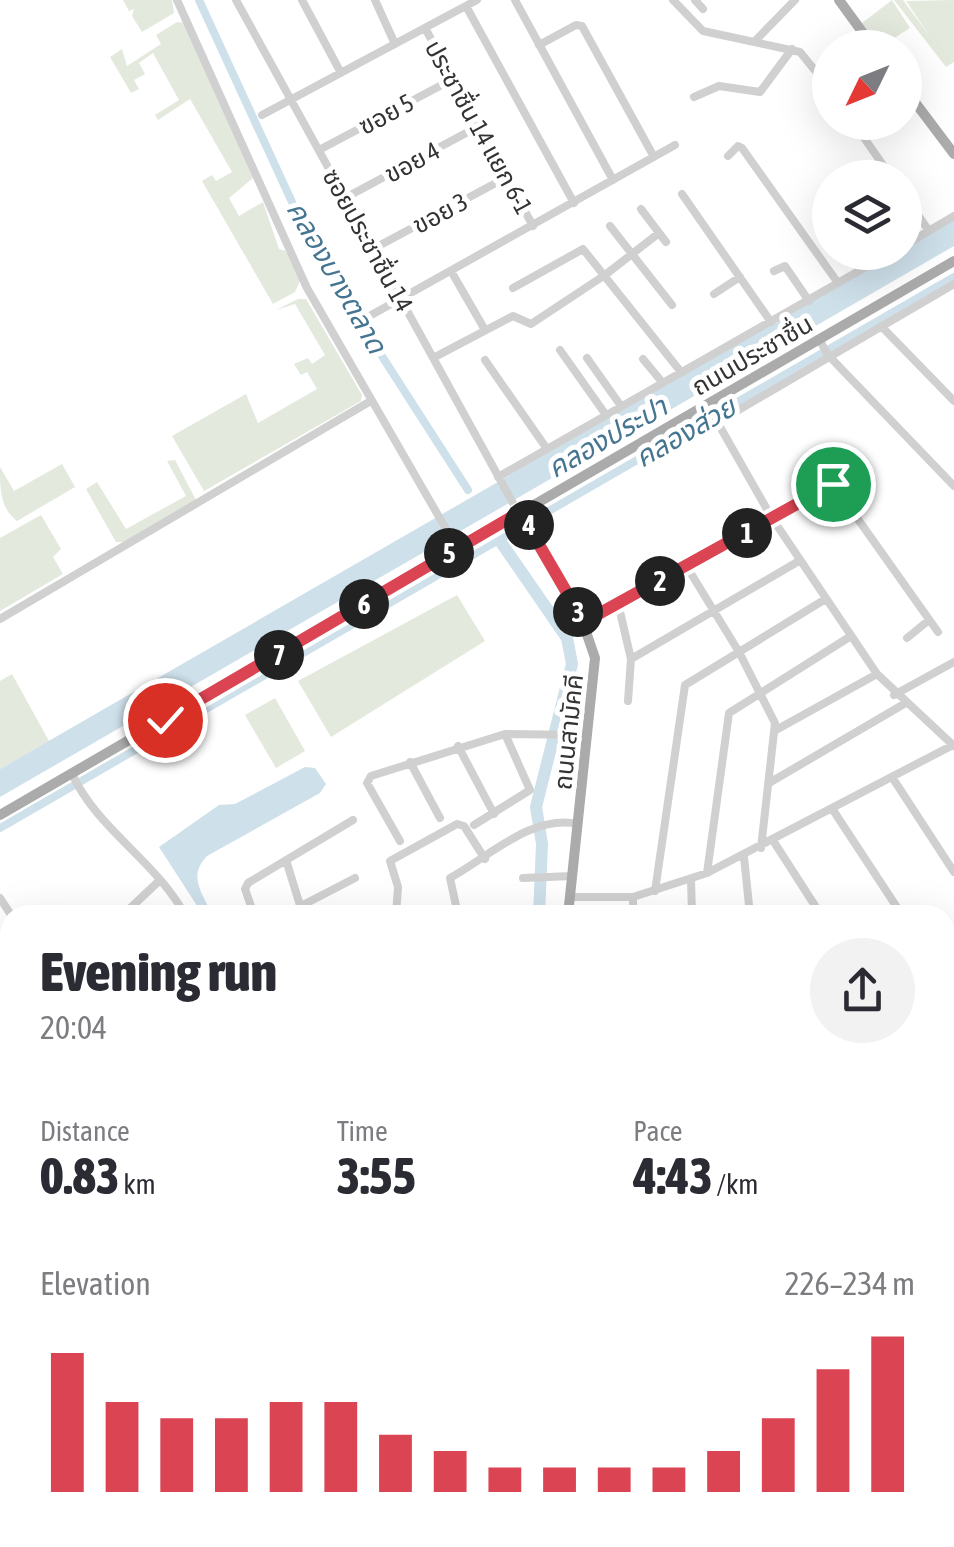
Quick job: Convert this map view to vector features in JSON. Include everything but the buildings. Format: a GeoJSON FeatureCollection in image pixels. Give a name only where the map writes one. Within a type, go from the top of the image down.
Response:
{"type":"FeatureCollection","features":[{"type":"Feature","properties":{"kind":"main road"},"geometry":{"type":"LineString","coordinates":[[839,0],[861,30]]}},
{"type":"Feature","properties":{"kind":"main road"},"geometry":{"type":"LineString","coordinates":[[922,112],[954,154]]}},
{"type":"Feature","properties":{"kind":"main road","name":"ถนนประชาชื่น"},"geometry":{"type":"LineString","coordinates":[[0,815],[73,777],[455,544],[821,342],[880,319],[951,280],[954,261]]}},
{"type":"Feature","properties":{"kind":"main road","name":"ถนนสามัคคี"},"geometry":{"type":"LineString","coordinates":[[519,511],[584,622],[595,669],[569,905]]}},
{"type":"Feature","properties":{"kind":"street"},"geometry":{"type":"LineString","coordinates":[[177,0],[307,288],[369,402],[455,544]]}},
{"type":"Feature","properties":{"kind":"street","name":"ซอยประชาชื่น 14"},"geometry":{"type":"LineString","coordinates":[[236,0],[519,511]]}},
{"type":"Feature","properties":{"kind":"street"},"geometry":{"type":"LineString","coordinates":[[302,0],[341,73]]}},
{"type":"Feature","properties":{"kind":"street"},"geometry":{"type":"LineString","coordinates":[[375,0],[395,44]]}},
{"type":"Feature","properties":{"kind":"street"},"geometry":{"type":"LineString","coordinates":[[515,0],[613,180]]}},
{"type":"Feature","properties":{"kind":"street"},"geometry":{"type":"LineString","coordinates":[[673,0],[703,30],[792,49],[812,66]]}},
{"type":"Feature","properties":{"kind":"street"},"geometry":{"type":"LineString","coordinates":[[695,0],[703,9]]}},
{"type":"Feature","properties":{"kind":"street"},"geometry":{"type":"LineString","coordinates":[[754,41],[795,0]]}},
{"type":"Feature","properties":{"kind":"street"},"geometry":{"type":"LineString","coordinates":[[262,115],[470,2],[574,203]]}},
{"type":"Feature","properties":{"kind":"street"},"geometry":{"type":"LineString","coordinates":[[539,45],[576,24],[582,26],[654,157]]}},
{"type":"Feature","properties":{"kind":"street","name":"ประชาชื่น 14 แยก 6-1"},"geometry":{"type":"LineString","coordinates":[[425,28],[533,226]]}},
{"type":"Feature","properties":{"kind":"street"},"geometry":{"type":"LineString","coordinates":[[694,97],[719,86],[760,92],[792,49]]}},
{"type":"Feature","properties":{"kind":"street","name":"ฃอย 5"},"geometry":{"type":"LineString","coordinates":[[319,150],[453,78]]}},
{"type":"Feature","properties":{"kind":"street","name":"ขอย 4"},"geometry":{"type":"LineString","coordinates":[[345,198],[479,126]]}},
{"type":"Feature","properties":{"kind":"street"},"geometry":{"type":"LineString","coordinates":[[366,318],[675,145]]}},
{"type":"Feature","properties":{"kind":"street"},"geometry":{"type":"LineString","coordinates":[[728,156],[738,146],[742,148],[838,283]]}},
{"type":"Feature","properties":{"kind":"street","name":"ขอย 3"},"geometry":{"type":"LineString","coordinates":[[373,248],[506,177]]}},
{"type":"Feature","properties":{"kind":"street"},"geometry":{"type":"LineString","coordinates":[[682,194],[771,322]]}},
{"type":"Feature","properties":{"kind":"street"},"geometry":{"type":"LineString","coordinates":[[641,209],[666,242]]}},
{"type":"Feature","properties":{"kind":"street"},"geometry":{"type":"LineString","coordinates":[[922,235],[954,216]]}},
{"type":"Feature","properties":{"kind":"street"},"geometry":{"type":"LineString","coordinates":[[922,221],[929,231]]}},
{"type":"Feature","properties":{"kind":"street"},"geometry":{"type":"LineString","coordinates":[[610,226],[672,305]]}},
{"type":"Feature","properties":{"kind":"street"},"geometry":{"type":"LineString","coordinates":[[433,358],[517,315],[531,324],[605,275],[658,232]]}},
{"type":"Feature","properties":{"kind":"street"},"geometry":{"type":"LineString","coordinates":[[512,288],[579,249],[605,275],[681,372]]}},
{"type":"Feature","properties":{"kind":"street"},"geometry":{"type":"LineString","coordinates":[[774,270],[785,266],[810,300]]}},
{"type":"Feature","properties":{"kind":"street"},"geometry":{"type":"LineString","coordinates":[[499,478],[861,270]]}},
{"type":"Feature","properties":{"kind":"street"},"geometry":{"type":"LineString","coordinates":[[451,272],[485,330]]}},
{"type":"Feature","properties":{"kind":"street"},"geometry":{"type":"LineString","coordinates":[[714,294],[740,277]]}},
{"type":"Feature","properties":{"kind":"street"},"geometry":{"type":"LineString","coordinates":[[717,421],[829,356],[866,325],[951,280]]}},
{"type":"Feature","properties":{"kind":"street"},"geometry":{"type":"LineString","coordinates":[[880,319],[954,402]]}},
{"type":"Feature","properties":{"kind":"street"},"geometry":{"type":"LineString","coordinates":[[821,342],[829,356],[954,486]]}},
{"type":"Feature","properties":{"kind":"street"},"geometry":{"type":"LineString","coordinates":[[560,350],[606,415]]}},
{"type":"Feature","properties":{"kind":"street"},"geometry":{"type":"LineString","coordinates":[[586,358],[621,406]]}},
{"type":"Feature","properties":{"kind":"street"},"geometry":{"type":"LineString","coordinates":[[643,358],[662,382]]}},
{"type":"Feature","properties":{"kind":"street"},"geometry":{"type":"LineString","coordinates":[[485,360],[547,449]]}},
{"type":"Feature","properties":{"kind":"street"},"geometry":{"type":"LineString","coordinates":[[0,618],[369,402]]}},
{"type":"Feature","properties":{"kind":"street"},"geometry":{"type":"LineString","coordinates":[[570,897],[633,897],[692,879],[774,842],[953,746],[894,695],[877,674],[799,561],[709,407]]}},
{"type":"Feature","properties":{"kind":"street"},"geometry":{"type":"LineString","coordinates":[[584,622],[861,468]]}},
{"type":"Feature","properties":{"kind":"street"},"geometry":{"type":"LineString","coordinates":[[833,484],[938,632]]}},
{"type":"Feature","properties":{"kind":"street"},"geometry":{"type":"LineString","coordinates":[[631,658],[799,561]]}},
{"type":"Feature","properties":{"kind":"street"},"geometry":{"type":"LineString","coordinates":[[688,567],[762,692],[775,731],[761,848]]}},
{"type":"Feature","properties":{"kind":"street"},"geometry":{"type":"LineString","coordinates":[[655,891],[684,685],[824,600]]}},
{"type":"Feature","properties":{"kind":"street"},"geometry":{"type":"LineString","coordinates":[[618,604],[631,658],[628,701]]}},
{"type":"Feature","properties":{"kind":"street"},"geometry":{"type":"LineString","coordinates":[[907,638],[929,620]]}},
{"type":"Feature","properties":{"kind":"street"},"geometry":{"type":"LineString","coordinates":[[707,873],[728,713],[852,636]]}},
{"type":"Feature","properties":{"kind":"street"},"geometry":{"type":"LineString","coordinates":[[894,695],[954,662]]}},
{"type":"Feature","properties":{"kind":"street"},"geometry":{"type":"LineString","coordinates":[[775,731],[877,674]]}},
{"type":"Feature","properties":{"kind":"street"},"geometry":{"type":"LineString","coordinates":[[769,782],[904,704]]}},
{"type":"Feature","properties":{"kind":"street"},"geometry":{"type":"LineString","coordinates":[[474,825],[530,790],[505,734]]}},
{"type":"Feature","properties":{"kind":"street"},"geometry":{"type":"LineString","coordinates":[[400,841],[367,783],[371,776],[505,734],[580,735]]}},
{"type":"Feature","properties":{"kind":"street"},"geometry":{"type":"LineString","coordinates":[[458,746],[494,814]]}},
{"type":"Feature","properties":{"kind":"street"},"geometry":{"type":"LineString","coordinates":[[410,762],[440,818]]}},
{"type":"Feature","properties":{"kind":"street"},"geometry":{"type":"LineString","coordinates":[[73,777],[82,793],[178,905]]}},
{"type":"Feature","properties":{"kind":"street"},"geometry":{"type":"LineString","coordinates":[[892,777],[954,872]]}},
{"type":"Feature","properties":{"kind":"street"},"geometry":{"type":"LineString","coordinates":[[833,810],[895,905]]}},
{"type":"Feature","properties":{"kind":"street"},"geometry":{"type":"LineString","coordinates":[[251,905],[246,886],[353,820]]}},
{"type":"Feature","properties":{"kind":"street"},"geometry":{"type":"LineString","coordinates":[[455,905],[448,880],[533,828],[552,821],[578,824]]}},
{"type":"Feature","properties":{"kind":"street"},"geometry":{"type":"LineString","coordinates":[[397,905],[398,887],[390,861],[457,824],[464,826],[484,859]]}},
{"type":"Feature","properties":{"kind":"street"},"geometry":{"type":"LineString","coordinates":[[774,842],[815,905]]}},
{"type":"Feature","properties":{"kind":"street"},"geometry":{"type":"LineString","coordinates":[[744,857],[749,905]]}},
{"type":"Feature","properties":{"kind":"street"},"geometry":{"type":"LineString","coordinates":[[286,860],[300,905]]}},
{"type":"Feature","properties":{"kind":"street"},"geometry":{"type":"LineString","coordinates":[[523,878],[572,876]]}},
{"type":"Feature","properties":{"kind":"street"},"geometry":{"type":"LineString","coordinates":[[312,905],[355,878]]}},
{"type":"Feature","properties":{"kind":"street"},"geometry":{"type":"LineString","coordinates":[[692,879],[692,905]]}},
{"type":"Feature","properties":{"kind":"street"},"geometry":{"type":"LineString","coordinates":[[134,905],[160,880]]}},
{"type":"Feature","properties":{"kind":"street"},"geometry":{"type":"LineString","coordinates":[[633,897],[633,905]]}},
{"type":"Feature","properties":{"kind":"shaded area"},"geometry":{"type":"Polygon","coordinates":[[[123,0],[172,0],[174,13],[142,32],[132,16],[134,9],[129,11],[123,0]]]}},
{"type":"Feature","properties":{"kind":"shaded area"},"geometry":{"type":"Polygon","coordinates":[[[892,0],[910,28],[867,30],[862,23],[892,0]]]}},
{"type":"Feature","properties":{"kind":"shaded area"},"geometry":{"type":"Polygon","coordinates":[[[894,0],[903,0],[931,38],[906,1],[954,0],[954,62],[946,67],[922,36],[922,30],[917,30],[894,0]]]}},
{"type":"Feature","properties":{"kind":"shaded area"},"geometry":{"type":"Polygon","coordinates":[[[177,22],[185,23],[253,178],[229,198],[239,216],[263,202],[279,249],[286,251],[300,281],[295,292],[273,304],[202,181],[212,175],[216,181],[232,172],[190,99],[158,120],[155,115],[179,100],[153,53],[139,63],[145,74],[134,80],[139,89],[131,93],[110,57],[122,49],[127,66],[161,44],[156,35],[177,22]]]}},
{"type":"Feature","properties":{"kind":"shaded area"},"geometry":{"type":"Polygon","coordinates":[[[306,299],[362,395],[361,401],[204,491],[172,436],[246,394],[258,423],[317,389],[307,372],[301,375],[294,364],[308,358],[312,364],[325,355],[295,304],[276,310],[306,299]]]}},
{"type":"Feature","properties":{"kind":"shaded area"},"geometry":{"type":"Polygon","coordinates":[[[175,460],[196,500],[124,542],[116,542],[86,489],[97,482],[126,529],[186,496],[167,461],[175,460]]]}},
{"type":"Feature","properties":{"kind":"shaded area"},"geometry":{"type":"Polygon","coordinates":[[[62,464],[75,487],[17,521],[11,516],[4,504],[0,467],[14,491],[62,464]]]}},
{"type":"Feature","properties":{"kind":"shaded area"},"geometry":{"type":"Polygon","coordinates":[[[41,515],[61,549],[53,557],[63,574],[0,611],[0,538],[41,515]]]}},
{"type":"Feature","properties":{"kind":"shaded area"},"geometry":{"type":"Polygon","coordinates":[[[457,595],[485,641],[331,737],[298,681],[457,595]]]}},
{"type":"Feature","properties":{"kind":"shaded area"},"geometry":{"type":"Polygon","coordinates":[[[12,674],[49,741],[0,769],[0,681],[12,674]]]}},
{"type":"Feature","properties":{"kind":"shaded area"},"geometry":{"type":"Polygon","coordinates":[[[275,698],[305,751],[276,768],[245,715],[275,698]]]}},
{"type":"Feature","properties":{"kind":"water"},"geometry":{"type":"Polygon","coordinates":[[[954,219],[954,246],[922,264],[922,237],[954,219]]]}},
{"type":"Feature","properties":{"kind":"water","name":"คลองประปา"},"geometry":{"type":"Polygon","coordinates":[[[866,270],[912,270],[0,797],[0,769],[866,270]]]}},
{"type":"Feature","properties":{"kind":"water"},"geometry":{"type":"Polygon","coordinates":[[[305,767],[315,768],[326,784],[320,793],[207,856],[197,878],[208,905],[197,905],[159,847],[219,805],[235,804],[305,767]]]}},
{"type":"Feature","properties":{"kind":"waterway","name":"คลองบางตลาด"},"geometry":{"type":"LineString","coordinates":[[199,0],[315,252],[468,490]]}},
{"type":"Feature","properties":{"kind":"waterway","name":"คลองส่วย"},"geometry":{"type":"LineString","coordinates":[[0,828],[954,277]]}},
{"type":"Feature","properties":{"kind":"waterway","name":"คลองบางตลาด"},"geometry":{"type":"LineString","coordinates":[[496,535],[567,638],[572,664],[536,807],[542,844],[539,905]]}},
{"type":"Feature","properties":{"kind":"route"},"geometry":{"type":"LineString","coordinates":[[165,720],[520,512],[584,622],[833,484]]}}]}
